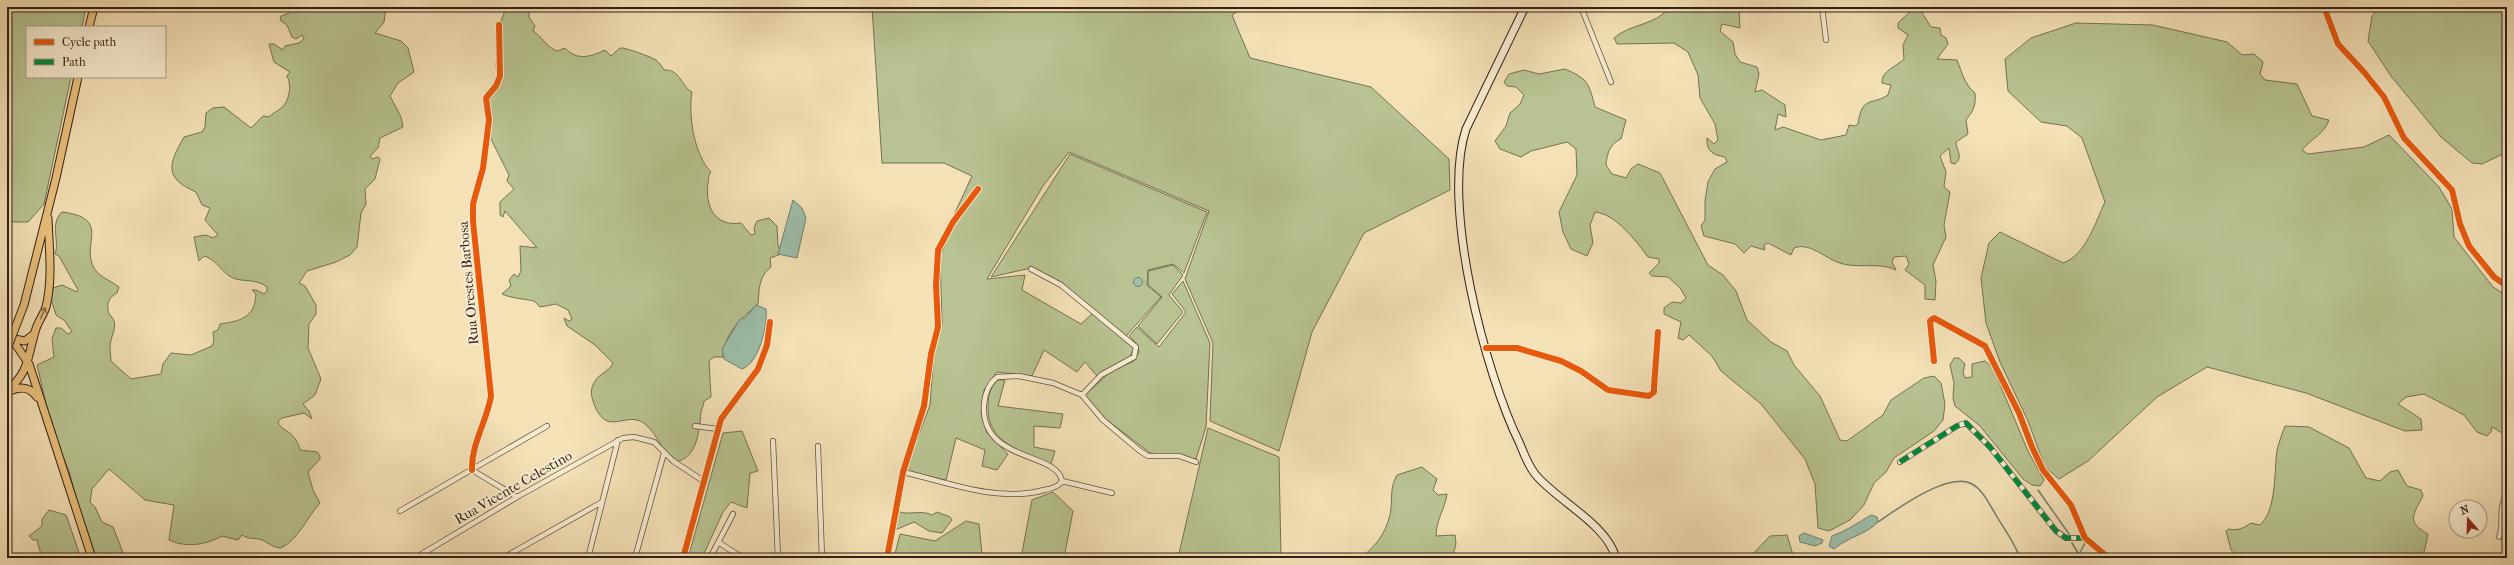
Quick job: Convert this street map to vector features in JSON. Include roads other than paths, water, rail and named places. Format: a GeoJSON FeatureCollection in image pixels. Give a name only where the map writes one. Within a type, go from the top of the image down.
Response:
{"type":"FeatureCollection","features":[{"type":"Feature","properties":{"kind":"main road"},"geometry":{"type":"LineString","coordinates":[[89,26],[90,7]]}},
{"type":"Feature","properties":{"kind":"main road"},"geometry":{"type":"LineString","coordinates":[[89,26],[94,7]]}},
{"type":"Feature","properties":{"kind":"main road"},"geometry":{"type":"LineString","coordinates":[[1525,7],[1466,129],[1459,160],[1462,229],[1466,261],[1474,302],[1502,407],[1530,467],[1540,479],[1602,534],[1612,548],[1616,558]]}},
{"type":"Feature","properties":{"kind":"main road"},"geometry":{"type":"LineString","coordinates":[[7,348],[11,332],[24,305],[78,78]]}},
{"type":"Feature","properties":{"kind":"main road"},"geometry":{"type":"LineString","coordinates":[[14,339],[25,341],[31,338],[45,309],[49,293],[48,208]]}},
{"type":"Feature","properties":{"kind":"main road"},"geometry":{"type":"LineString","coordinates":[[7,392],[19,380],[29,364],[35,331]]}},
{"type":"Feature","properties":{"kind":"main road"},"geometry":{"type":"LineString","coordinates":[[11,332],[29,364],[39,401],[92,558]]}},
{"type":"Feature","properties":{"kind":"main road"},"geometry":{"type":"LineString","coordinates":[[7,392],[24,387],[33,391],[39,401]]}},
{"type":"Feature","properties":{"kind":"street"},"geometry":{"type":"LineString","coordinates":[[1581,7],[1611,82]]}},
{"type":"Feature","properties":{"kind":"street"},"geometry":{"type":"LineString","coordinates":[[1822,7],[1826,40]]}},
{"type":"Feature","properties":{"kind":"street"},"geometry":{"type":"LineString","coordinates":[[2324,7],[2338,44],[2362,69],[2384,97],[2404,138],[2452,190],[2460,224],[2469,246],[2490,272],[2507,286]]}},
{"type":"Feature","properties":{"kind":"street","name":"Rua Orestes Barbosa"},"geometry":{"type":"LineString","coordinates":[[472,470],[472,459],[491,396],[473,204],[483,168],[488,129],[486,98],[496,86],[500,76],[499,25]]}},
{"type":"Feature","properties":{"kind":"street"},"geometry":{"type":"LineString","coordinates":[[887,558],[903,472],[924,406],[931,354],[938,327],[936,285],[938,250],[953,222],[978,189]]}},
{"type":"Feature","properties":{"kind":"street"},"geometry":{"type":"LineString","coordinates":[[1031,269],[1061,285],[1136,347],[1134,357],[1101,375],[1082,395]]}},
{"type":"Feature","properties":{"kind":"street"},"geometry":{"type":"LineString","coordinates":[[1934,361],[1930,321],[1934,318],[1985,346],[2020,413],[2032,447],[2043,470],[2071,505],[2086,538],[2109,558]]}},
{"type":"Feature","properties":{"kind":"street"},"geometry":{"type":"LineString","coordinates":[[683,558],[705,482],[718,429],[726,410],[747,386],[758,369],[767,344],[770,322]]}},
{"type":"Feature","properties":{"kind":"street"},"geometry":{"type":"LineString","coordinates":[[1486,348],[1517,348],[1561,361],[1581,371],[1597,384],[1622,394],[1652,394],[1655,381],[1658,332]]}},
{"type":"Feature","properties":{"kind":"street"},"geometry":{"type":"LineString","coordinates":[[1062,481],[1059,474],[1052,468],[1007,447],[992,436],[986,421],[985,398],[993,380],[1003,375],[1053,383],[1082,395],[1103,420],[1148,456],[1179,456],[1196,462]]}},
{"type":"Feature","properties":{"kind":"street"},"geometry":{"type":"LineString","coordinates":[[1900,462],[1957,426],[1966,423],[1990,447],[2056,531],[2066,538],[2086,538]]}},
{"type":"Feature","properties":{"kind":"street"},"geometry":{"type":"LineString","coordinates":[[400,511],[547,426]]}},
{"type":"Feature","properties":{"kind":"street"},"geometry":{"type":"LineString","coordinates":[[695,426],[718,429]]}},
{"type":"Feature","properties":{"kind":"street"},"geometry":{"type":"LineString","coordinates":[[588,558],[618,440],[634,437],[648,439],[660,446],[664,453],[705,482]]}},
{"type":"Feature","properties":{"kind":"street","name":"Rua Vicente Celestino"},"geometry":{"type":"LineString","coordinates":[[420,555],[517,496],[618,440]]}},
{"type":"Feature","properties":{"kind":"street"},"geometry":{"type":"LineString","coordinates":[[773,441],[778,558]]}},
{"type":"Feature","properties":{"kind":"street"},"geometry":{"type":"LineString","coordinates":[[818,446],[822,558]]}},
{"type":"Feature","properties":{"kind":"street"},"geometry":{"type":"LineString","coordinates":[[635,558],[664,453]]}},
{"type":"Feature","properties":{"kind":"street"},"geometry":{"type":"LineString","coordinates":[[472,470],[517,496]]}},
{"type":"Feature","properties":{"kind":"street"},"geometry":{"type":"LineString","coordinates":[[903,472],[982,491],[1013,495],[1052,488],[1062,481],[1112,492]]}},
{"type":"Feature","properties":{"kind":"street"},"geometry":{"type":"LineString","coordinates":[[2499,537],[2503,522],[2501,508],[2507,495]]}},
{"type":"Feature","properties":{"kind":"street"},"geometry":{"type":"LineString","coordinates":[[503,558],[602,502]]}},
{"type":"Feature","properties":{"kind":"street"},"geometry":{"type":"LineString","coordinates":[[710,558],[733,514]]}},
{"type":"Feature","properties":{"kind":"street"},"geometry":{"type":"LineString","coordinates":[[718,542],[743,558]]}},
{"type":"Feature","properties":{"kind":"waterway"},"geometry":{"type":"LineString","coordinates":[[1878,522],[1924,493],[1937,487],[1962,481],[1972,484],[1983,494],[2012,541],[2020,558]]}},
{"type":"Feature","properties":{"kind":"waterway"},"geometry":{"type":"LineString","coordinates":[[2038,490],[2069,534]]}},
{"type":"Feature","properties":{"kind":"waterway"},"geometry":{"type":"LineString","coordinates":[[2072,543],[2078,553]]}},
{"type":"Feature","properties":{"kind":"waterway"},"geometry":{"type":"LineString","coordinates":[[2077,558],[2085,543]]}}]}
